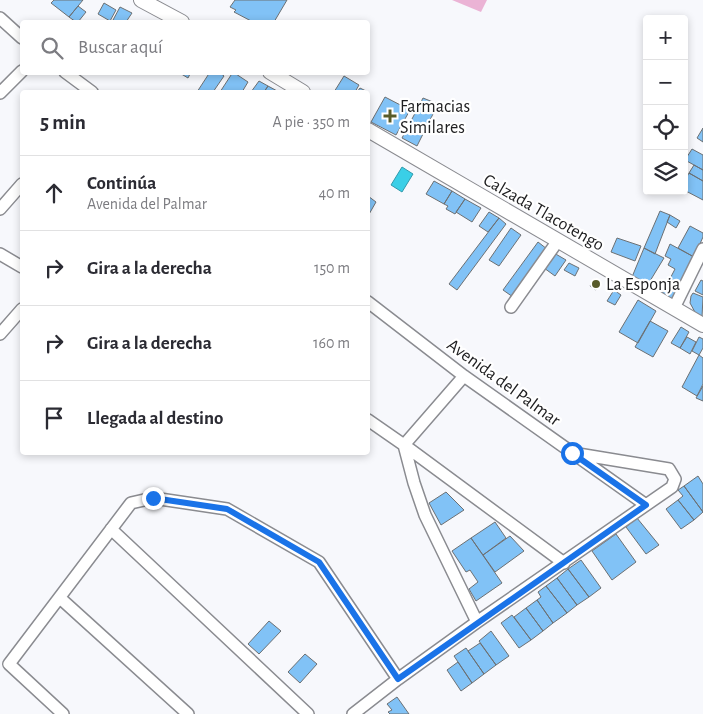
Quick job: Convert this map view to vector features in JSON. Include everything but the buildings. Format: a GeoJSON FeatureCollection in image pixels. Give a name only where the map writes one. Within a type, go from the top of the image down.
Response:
{"type":"FeatureCollection","features":[{"type":"Feature","properties":{"kind":"street"},"geometry":{"type":"LineString","coordinates":[[141,0],[178,20]]}},
{"type":"Feature","properties":{"kind":"street"},"geometry":{"type":"LineString","coordinates":[[0,18],[20,36]]}},
{"type":"Feature","properties":{"kind":"street"},"geometry":{"type":"LineString","coordinates":[[0,93],[20,73]]}},
{"type":"Feature","properties":{"kind":"street"},"geometry":{"type":"LineString","coordinates":[[69,75],[89,90]]}},
{"type":"Feature","properties":{"kind":"street"},"geometry":{"type":"LineString","coordinates":[[275,75],[300,90]]}},
{"type":"Feature","properties":{"kind":"street","name":"Calzada Tlacotengo"},"geometry":{"type":"LineString","coordinates":[[370,131],[557,242],[703,325]]}},
{"type":"Feature","properties":{"kind":"street"},"geometry":{"type":"LineString","coordinates":[[0,209],[20,186]]}},
{"type":"Feature","properties":{"kind":"street"},"geometry":{"type":"LineString","coordinates":[[512,307],[557,242]]}},
{"type":"Feature","properties":{"kind":"street"},"geometry":{"type":"LineString","coordinates":[[674,308],[703,250]]}},
{"type":"Feature","properties":{"kind":"street"},"geometry":{"type":"LineString","coordinates":[[0,254],[20,266]]}},
{"type":"Feature","properties":{"kind":"street","name":"Avenida del Palmar"},"geometry":{"type":"LineString","coordinates":[[370,304],[464,376],[646,505]]}},
{"type":"Feature","properties":{"kind":"street"},"geometry":{"type":"LineString","coordinates":[[0,334],[20,311]]}},
{"type":"Feature","properties":{"kind":"street"},"geometry":{"type":"LineString","coordinates":[[404,445],[464,376]]}},
{"type":"Feature","properties":{"kind":"street"},"geometry":{"type":"LineString","coordinates":[[370,421],[564,563]]}},
{"type":"Feature","properties":{"kind":"street"},"geometry":{"type":"LineString","coordinates":[[404,445],[425,515],[476,622]]}},
{"type":"Feature","properties":{"kind":"street"},"geometry":{"type":"LineString","coordinates":[[353,714],[476,622],[672,487],[675,479],[669,469],[572,453]]}},
{"type":"Feature","properties":{"kind":"street"},"geometry":{"type":"LineString","coordinates":[[63,714],[9,664],[131,503],[153,498],[227,509],[319,562],[398,679]]}},
{"type":"Feature","properties":{"kind":"street"},"geometry":{"type":"LineString","coordinates":[[112,528],[308,714]]}},
{"type":"Feature","properties":{"kind":"street"},"geometry":{"type":"LineString","coordinates":[[60,598],[188,714]]}},
{"type":"Feature","properties":{"kind":"shaded area"},"geometry":{"type":"Polygon","coordinates":[[[452,0],[487,0],[481,12],[452,0]]]}},
{"type":"Feature","properties":{"kind":"water"},"geometry":{"type":"Polygon","coordinates":[[[402,167],[413,174],[402,192],[391,185],[402,167]]]}},
{"type":"Feature","properties":{"kind":"place","name":"Farmacias Similares"},"geometry":{"type":"Point","coordinates":[390,116]}},
{"type":"Feature","properties":{"kind":"place","name":"La Esponja"},"geometry":{"type":"Point","coordinates":[596,284]}},
{"type":"Feature","properties":{"kind":"route"},"geometry":{"type":"LineString","coordinates":[[153,498],[227,509],[319,562],[398,679],[476,622],[646,505],[572,453]]}}]}
